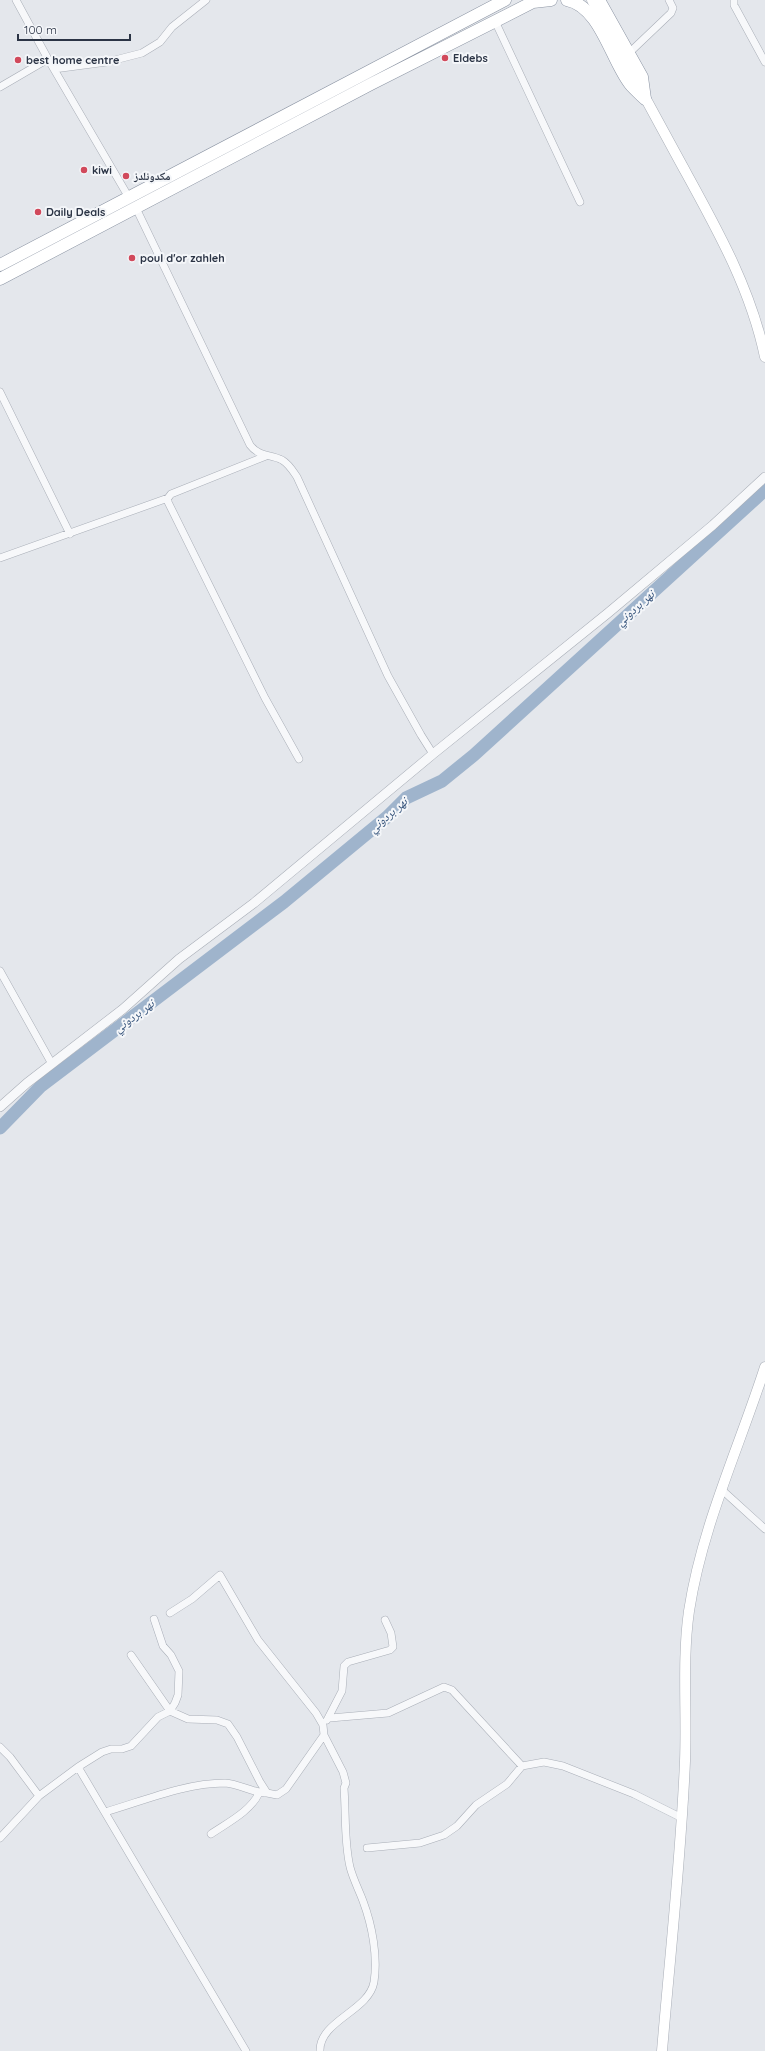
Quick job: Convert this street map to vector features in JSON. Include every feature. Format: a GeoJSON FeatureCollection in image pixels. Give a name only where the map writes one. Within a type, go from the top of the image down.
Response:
{"type":"FeatureCollection","features":[{"type":"Feature","properties":{"kind":"highway"},"geometry":{"type":"LineString","coordinates":[[0,265],[128,196],[504,0]]}},
{"type":"Feature","properties":{"kind":"highway"},"geometry":{"type":"LineString","coordinates":[[0,278],[371,84],[495,21],[535,1],[551,0]]}},
{"type":"Feature","properties":{"kind":"highway"},"geometry":{"type":"LineString","coordinates":[[567,0],[577,3],[588,12],[630,84],[646,99]]}},
{"type":"Feature","properties":{"kind":"highway"},"geometry":{"type":"LineString","coordinates":[[599,0],[642,77],[646,99]]}},
{"type":"Feature","properties":{"kind":"highway"},"geometry":{"type":"LineString","coordinates":[[364,73],[371,84]]}},
{"type":"Feature","properties":{"kind":"main road"},"geometry":{"type":"LineString","coordinates":[[592,0],[696,192],[743,284],[754,311],[765,357]]}},
{"type":"Feature","properties":{"kind":"main road"},"geometry":{"type":"LineString","coordinates":[[662,2051],[682,1818],[689,1612],[699,1561],[720,1489],[743,1433],[765,1367]]}},
{"type":"Feature","properties":{"kind":"street"},"geometry":{"type":"LineString","coordinates":[[16,0],[48,60],[128,196]]}},
{"type":"Feature","properties":{"kind":"street"},"geometry":{"type":"LineString","coordinates":[[54,69],[107,62],[142,53],[160,42],[172,27],[206,0]]}},
{"type":"Feature","properties":{"kind":"street"},"geometry":{"type":"LineString","coordinates":[[628,53],[671,13],[673,8],[669,0]]}},
{"type":"Feature","properties":{"kind":"street"},"geometry":{"type":"LineString","coordinates":[[734,0],[734,5],[765,62]]}},
{"type":"Feature","properties":{"kind":"street"},"geometry":{"type":"LineString","coordinates":[[495,21],[580,202]]}},
{"type":"Feature","properties":{"kind":"street"},"geometry":{"type":"LineString","coordinates":[[0,87],[48,60]]}},
{"type":"Feature","properties":{"kind":"street"},"geometry":{"type":"LineString","coordinates":[[136,208],[250,445],[256,452],[281,460],[297,477],[388,676],[433,754]]}},
{"type":"Feature","properties":{"kind":"street"},"geometry":{"type":"LineString","coordinates":[[0,392],[70,534]]}},
{"type":"Feature","properties":{"kind":"street"},"geometry":{"type":"LineString","coordinates":[[0,558],[168,498],[176,492],[266,456]]}},
{"type":"Feature","properties":{"kind":"street"},"geometry":{"type":"LineString","coordinates":[[0,1107],[27,1083],[123,1009],[179,959],[254,903],[433,754],[608,613],[713,525],[765,478]]}},
{"type":"Feature","properties":{"kind":"street"},"geometry":{"type":"LineString","coordinates":[[168,498],[173,513],[265,698],[299,759]]}},
{"type":"Feature","properties":{"kind":"street"},"geometry":{"type":"LineString","coordinates":[[0,971],[52,1064]]}},
{"type":"Feature","properties":{"kind":"street"},"geometry":{"type":"LineString","coordinates":[[720,1489],[765,1529]]}},
{"type":"Feature","properties":{"kind":"street"},"geometry":{"type":"LineString","coordinates":[[170,1613],[192,1599],[220,1575],[258,1640],[313,1709],[323,1725],[324,1735],[345,1779],[344,1788],[348,1858],[353,1877],[370,1924],[374,1950],[375,1976],[374,1984],[364,2000],[324,2035],[320,2051]]}},
{"type":"Feature","properties":{"kind":"street"},"geometry":{"type":"LineString","coordinates":[[0,1838],[39,1796],[78,1767],[102,1752],[131,1746],[158,1718],[170,1711],[178,1695],[179,1671],[171,1654],[163,1646],[154,1619]]}},
{"type":"Feature","properties":{"kind":"street"},"geometry":{"type":"LineString","coordinates":[[323,1725],[330,1718],[342,1691],[344,1666],[348,1662],[393,1648],[391,1633],[385,1620]]}},
{"type":"Feature","properties":{"kind":"street"},"geometry":{"type":"LineString","coordinates":[[131,1654],[170,1711],[188,1719],[217,1720],[228,1724],[237,1736],[267,1793]]}},
{"type":"Feature","properties":{"kind":"street"},"geometry":{"type":"LineString","coordinates":[[330,1718],[388,1713],[444,1687],[452,1690],[522,1766]]}},
{"type":"Feature","properties":{"kind":"street"},"geometry":{"type":"LineString","coordinates":[[105,1812],[183,1789],[211,1784],[234,1784],[259,1793],[277,1795],[286,1789],[324,1735]]}},
{"type":"Feature","properties":{"kind":"street"},"geometry":{"type":"LineString","coordinates":[[0,1747],[10,1757],[39,1796]]}},
{"type":"Feature","properties":{"kind":"street"},"geometry":{"type":"LineString","coordinates":[[367,1848],[420,1843],[444,1835],[457,1826],[476,1805],[507,1784],[522,1766],[544,1762],[563,1766],[634,1794],[682,1818]]}},
{"type":"Feature","properties":{"kind":"street"},"geometry":{"type":"LineString","coordinates":[[78,1767],[246,2051]]}},
{"type":"Feature","properties":{"kind":"street"},"geometry":{"type":"LineString","coordinates":[[211,1834],[256,1800],[259,1793]]}},
{"type":"Feature","properties":{"kind":"waterway","name":"نهر بردوني"},"geometry":{"type":"LineString","coordinates":[[0,1128],[41,1086],[284,902],[387,817],[406,798],[442,781],[474,755],[765,490]]}},
{"type":"Feature","properties":{"kind":"place","name":"Eldebs"},"geometry":{"type":"Point","coordinates":[445,58]}},
{"type":"Feature","properties":{"kind":"place","name":"best home centre"},"geometry":{"type":"Point","coordinates":[18,60]}},
{"type":"Feature","properties":{"kind":"place","name":"kiwi"},"geometry":{"type":"Point","coordinates":[84,170]}},
{"type":"Feature","properties":{"kind":"place","name":"مكدونلدز"},"geometry":{"type":"Point","coordinates":[126,176]}},
{"type":"Feature","properties":{"kind":"place","name":"Daily Deals"},"geometry":{"type":"Point","coordinates":[38,212]}},
{"type":"Feature","properties":{"kind":"place","name":"poul d'or zahleh"},"geometry":{"type":"Point","coordinates":[132,258]}}]}
